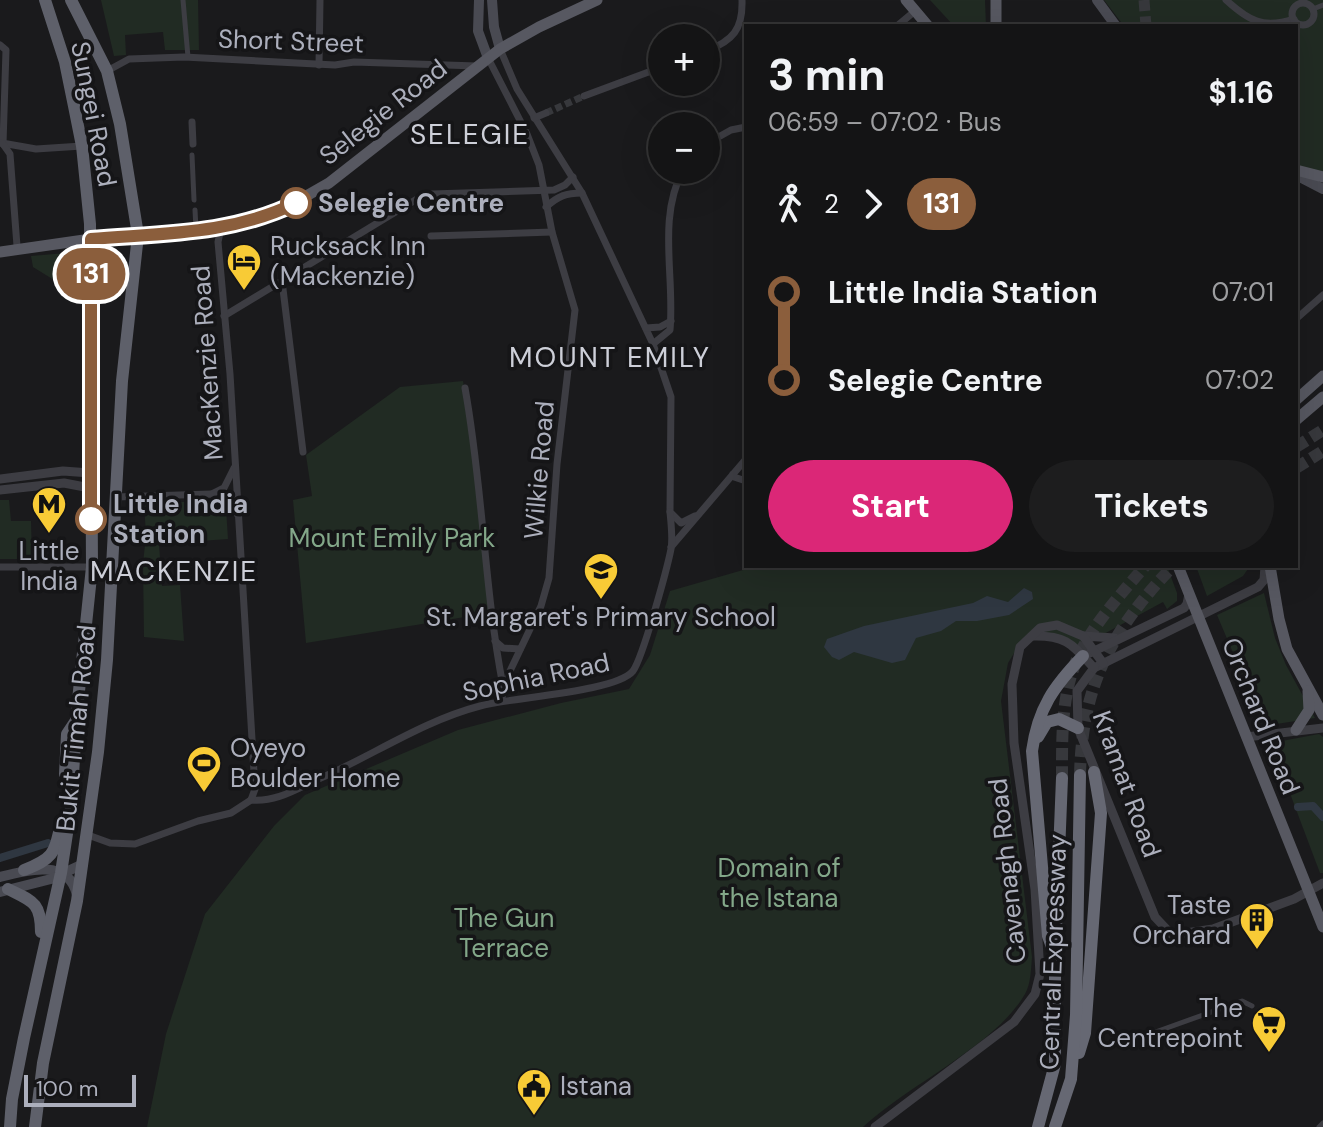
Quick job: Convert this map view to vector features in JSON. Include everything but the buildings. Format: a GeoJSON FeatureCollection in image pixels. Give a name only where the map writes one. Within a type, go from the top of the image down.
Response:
{"type":"FeatureCollection","features":[{"type":"Feature","properties":{"kind":"highway","name":"Sungei Road"},"geometry":{"type":"LineString","coordinates":[[45,0],[65,62],[82,146],[91,239]]}},
{"type":"Feature","properties":{"kind":"highway","name":"Bukit Timah Road"},"geometry":{"type":"LineString","coordinates":[[35,1127],[43,1063],[88,835],[107,660],[122,381],[138,235],[120,124],[107,71],[71,0]]}},
{"type":"Feature","properties":{"kind":"highway","name":"Bukit Timah Road"},"geometry":{"type":"LineString","coordinates":[[10,1127],[15,1085],[61,873],[71,807],[92,567],[91,239]]}},
{"type":"Feature","properties":{"kind":"highway"},"geometry":{"type":"LineString","coordinates":[[1055,953],[1048,936],[1032,751],[1036,726],[1052,691],[1089,654]]}},
{"type":"Feature","properties":{"kind":"highway"},"geometry":{"type":"LineString","coordinates":[[24,870],[47,861],[56,848],[65,798],[67,734],[77,719]]}},
{"type":"Feature","properties":{"kind":"highway"},"geometry":{"type":"LineString","coordinates":[[1032,751],[1047,722],[1059,719],[1078,728]]}},
{"type":"Feature","properties":{"kind":"highway"},"geometry":{"type":"LineString","coordinates":[[1071,1079],[1085,1033],[1101,813],[1094,772]]}},
{"type":"Feature","properties":{"kind":"highway","name":"Central Expressway"},"geometry":{"type":"LineString","coordinates":[[1055,1127],[1071,1079],[1076,1015],[1080,775]]}},
{"type":"Feature","properties":{"kind":"highway","name":"Central Expressway"},"geometry":{"type":"LineString","coordinates":[[1038,1127],[1055,1064],[1055,953],[1062,778]]}},
{"type":"Feature","properties":{"kind":"highway"},"geometry":{"type":"LineString","coordinates":[[4,890],[31,900],[37,907],[41,919],[41,960]]}},
{"type":"Feature","properties":{"kind":"highway"},"geometry":{"type":"LineString","coordinates":[[46,937],[58,927],[71,929]]}},
{"type":"Feature","properties":{"kind":"main road"},"geometry":{"type":"LineString","coordinates":[[479,0],[478,31],[488,58]]}},
{"type":"Feature","properties":{"kind":"main road"},"geometry":{"type":"LineString","coordinates":[[492,0],[492,19],[500,49]]}},
{"type":"Feature","properties":{"kind":"main road","name":"Selegie Road"},"geometry":{"type":"LineString","coordinates":[[0,252],[18,247],[91,239],[221,228],[261,219],[303,200],[329,183],[500,49],[597,0]]}},
{"type":"Feature","properties":{"kind":"main road"},"geometry":{"type":"LineString","coordinates":[[906,0],[926,24]]}},
{"type":"Feature","properties":{"kind":"main road"},"geometry":{"type":"LineString","coordinates":[[996,0],[996,24]]}},
{"type":"Feature","properties":{"kind":"main road"},"geometry":{"type":"LineString","coordinates":[[1097,0],[1115,24]]}},
{"type":"Feature","properties":{"kind":"main road"},"geometry":{"type":"LineString","coordinates":[[1298,173],[1323,177]]}},
{"type":"Feature","properties":{"kind":"main road"},"geometry":{"type":"LineString","coordinates":[[1298,174],[1323,189]]}},
{"type":"Feature","properties":{"kind":"main road"},"geometry":{"type":"LineString","coordinates":[[1298,398],[1323,376]]}},
{"type":"Feature","properties":{"kind":"main road"},"geometry":{"type":"LineString","coordinates":[[1298,418],[1322,398],[1311,387]]}},
{"type":"Feature","properties":{"kind":"main road","name":"Orchard Road"},"geometry":{"type":"LineString","coordinates":[[1179,568],[1323,927]]}},
{"type":"Feature","properties":{"kind":"main road"},"geometry":{"type":"LineString","coordinates":[[1268,568],[1283,636],[1323,715]]}},
{"type":"Feature","properties":{"kind":"main road"},"geometry":{"type":"LineString","coordinates":[[1296,730],[1309,710],[1307,687]]}},
{"type":"Feature","properties":{"kind":"main road"},"geometry":{"type":"LineString","coordinates":[[4,890],[51,879],[83,864]]}},
{"type":"Feature","properties":{"kind":"main road"},"geometry":{"type":"LineString","coordinates":[[0,877],[24,870],[53,869],[75,888],[77,901]]}},
{"type":"Feature","properties":{"kind":"street"},"geometry":{"type":"LineString","coordinates":[[183,0],[188,57]]}},
{"type":"Feature","properties":{"kind":"street"},"geometry":{"type":"LineString","coordinates":[[319,65],[320,0]]}},
{"type":"Feature","properties":{"kind":"street"},"geometry":{"type":"LineString","coordinates":[[720,45],[738,32],[743,17],[742,0]]}},
{"type":"Feature","properties":{"kind":"street"},"geometry":{"type":"LineString","coordinates":[[1226,0],[1241,13],[1262,24]]}},
{"type":"Feature","properties":{"kind":"street"},"geometry":{"type":"LineString","coordinates":[[1304,2],[1313,9],[1314,16],[1307,24],[1300,24],[1294,19],[1294,9],[1304,2]]}},
{"type":"Feature","properties":{"kind":"street"},"geometry":{"type":"LineString","coordinates":[[1313,9],[1323,5]]}},
{"type":"Feature","properties":{"kind":"street"},"geometry":{"type":"LineString","coordinates":[[899,24],[915,11]]}},
{"type":"Feature","properties":{"kind":"street"},"geometry":{"type":"LineString","coordinates":[[1279,24],[1294,19]]}},
{"type":"Feature","properties":{"kind":"street"},"geometry":{"type":"LineString","coordinates":[[0,45],[6,50],[4,145],[18,247]]}},
{"type":"Feature","properties":{"kind":"street","name":"Sophia Road"},"geometry":{"type":"LineString","coordinates":[[251,800],[274,799],[346,768],[440,720],[501,701],[611,685],[623,680],[633,670],[640,656],[671,547],[671,397],[653,344],[582,193],[517,89],[500,49]]}},
{"type":"Feature","properties":{"kind":"street","name":"Short Street"},"geometry":{"type":"LineString","coordinates":[[107,71],[129,59],[188,57],[319,65],[354,62],[477,66]]}},
{"type":"Feature","properties":{"kind":"street","name":"Wilkie Road"},"geometry":{"type":"LineString","coordinates":[[488,58],[532,146],[552,232],[572,295],[575,325],[557,464],[549,578],[541,606],[503,689],[501,701]]}},
{"type":"Feature","properties":{"kind":"street"},"geometry":{"type":"LineString","coordinates":[[584,96],[648,72]]}},
{"type":"Feature","properties":{"kind":"street"},"geometry":{"type":"LineString","coordinates":[[534,118],[546,113]]}},
{"type":"Feature","properties":{"kind":"street"},"geometry":{"type":"LineString","coordinates":[[192,122],[193,144]]}},
{"type":"Feature","properties":{"kind":"street"},"geometry":{"type":"LineString","coordinates":[[720,136],[744,127]]}},
{"type":"Feature","properties":{"kind":"street"},"geometry":{"type":"LineString","coordinates":[[4,145],[45,149],[82,146]]}},
{"type":"Feature","properties":{"kind":"street"},"geometry":{"type":"LineString","coordinates":[[192,155],[194,200]]}},
{"type":"Feature","properties":{"kind":"street"},"geometry":{"type":"LineString","coordinates":[[224,316],[417,199],[432,194],[560,188],[573,177]]}},
{"type":"Feature","properties":{"kind":"street"},"geometry":{"type":"LineString","coordinates":[[653,344],[669,333],[671,321],[668,221],[676,184]]}},
{"type":"Feature","properties":{"kind":"street"},"geometry":{"type":"LineString","coordinates":[[546,207],[560,196],[582,193]]}},
{"type":"Feature","properties":{"kind":"street"},"geometry":{"type":"LineString","coordinates":[[195,210],[196,231]]}},
{"type":"Feature","properties":{"kind":"street","name":"MacKenzie Road"},"geometry":{"type":"LineString","coordinates":[[221,228],[218,242],[255,789],[251,800]]}},
{"type":"Feature","properties":{"kind":"street"},"geometry":{"type":"LineString","coordinates":[[431,236],[552,232]]}},
{"type":"Feature","properties":{"kind":"street"},"geometry":{"type":"LineString","coordinates":[[282,281],[303,452]]}},
{"type":"Feature","properties":{"kind":"street"},"geometry":{"type":"LineString","coordinates":[[1298,317],[1323,295]]}},
{"type":"Feature","properties":{"kind":"street"},"geometry":{"type":"LineString","coordinates":[[646,328],[660,327],[671,321]]}},
{"type":"Feature","properties":{"kind":"street"},"geometry":{"type":"LineString","coordinates":[[465,388],[476,452],[494,639],[503,689]]}},
{"type":"Feature","properties":{"kind":"street"},"geometry":{"type":"LineString","coordinates":[[671,547],[744,461]]}},
{"type":"Feature","properties":{"kind":"street"},"geometry":{"type":"LineString","coordinates":[[211,494],[224,488],[235,466]]}},
{"type":"Feature","properties":{"kind":"street"},"geometry":{"type":"LineString","coordinates":[[0,479],[63,471],[90,473]]}},
{"type":"Feature","properties":{"kind":"street"},"geometry":{"type":"LineString","coordinates":[[733,474],[738,480],[744,481]]}},
{"type":"Feature","properties":{"kind":"street"},"geometry":{"type":"LineString","coordinates":[[20,477],[21,488]]}},
{"type":"Feature","properties":{"kind":"street"},"geometry":{"type":"LineString","coordinates":[[0,490],[64,483],[90,488]]}},
{"type":"Feature","properties":{"kind":"street"},"geometry":{"type":"LineString","coordinates":[[116,497],[211,494],[224,498],[237,514]]}},
{"type":"Feature","properties":{"kind":"street"},"geometry":{"type":"LineString","coordinates":[[670,508],[681,523],[695,516]]}},
{"type":"Feature","properties":{"kind":"street"},"geometry":{"type":"LineString","coordinates":[[0,567],[92,567]]}},
{"type":"Feature","properties":{"kind":"street"},"geometry":{"type":"LineString","coordinates":[[1032,636],[1065,639],[1089,654],[1098,665],[1258,587],[1267,568]]}},
{"type":"Feature","properties":{"kind":"street"},"geometry":{"type":"LineString","coordinates":[[1089,654],[1184,608],[1189,594]]}},
{"type":"Feature","properties":{"kind":"street"},"geometry":{"type":"LineString","coordinates":[[1032,636],[1040,628],[1057,625],[1083,636],[1120,638]]}},
{"type":"Feature","properties":{"kind":"street","name":"Cavenagh Road"},"geometry":{"type":"LineString","coordinates":[[875,1127],[1014,1022],[1029,1005],[1038,984],[1035,889],[1012,718],[1016,655],[1032,636]]}},
{"type":"Feature","properties":{"kind":"street"},"geometry":{"type":"LineString","coordinates":[[1083,636],[1089,654]]}},
{"type":"Feature","properties":{"kind":"street"},"geometry":{"type":"LineString","coordinates":[[494,639],[503,648],[520,649]]}},
{"type":"Feature","properties":{"kind":"street","name":"Kramat Road"},"geometry":{"type":"LineString","coordinates":[[1098,665],[1077,691],[1078,728],[1155,917],[1168,933],[1177,936],[1224,927],[1308,892]]}},
{"type":"Feature","properties":{"kind":"street"},"geometry":{"type":"LineString","coordinates":[[1246,737],[1323,728]]}},
{"type":"Feature","properties":{"kind":"street"},"geometry":{"type":"LineString","coordinates":[[88,835],[110,843],[135,844],[198,821],[231,813],[251,800]]}},
{"type":"Feature","properties":{"kind":"street"},"geometry":{"type":"LineString","coordinates":[[1308,892],[1323,883]]}},
{"type":"Feature","properties":{"kind":"street"},"geometry":{"type":"LineString","coordinates":[[1150,1034],[1242,1001],[1252,1006]]}},
{"type":"Feature","properties":{"kind":"green space"},"geometry":{"type":"Polygon","coordinates":[[[101,0],[198,0],[199,50],[165,50],[163,32],[125,35],[126,55],[114,56],[101,0]]]}},
{"type":"Feature","properties":{"kind":"green space"},"geometry":{"type":"Polygon","coordinates":[[[930,0],[985,0],[986,24],[952,24],[930,0]]]}},
{"type":"Feature","properties":{"kind":"green space"},"geometry":{"type":"Polygon","coordinates":[[[1104,0],[1323,0],[1323,173],[1298,166],[1298,24],[1122,24],[1104,0]]]}},
{"type":"Feature","properties":{"kind":"green space"},"geometry":{"type":"Polygon","coordinates":[[[66,253],[67,288],[33,267],[31,256],[66,253]]]}},
{"type":"Feature","properties":{"kind":"green space","name":"Mount Emily Park"},"geometry":{"type":"Polygon","coordinates":[[[463,381],[474,452],[489,613],[306,643],[293,500],[312,496],[306,455],[400,387],[463,381]]]}},
{"type":"Feature","properties":{"kind":"green space"},"geometry":{"type":"Polygon","coordinates":[[[0,500],[9,500],[11,521],[31,521],[32,559],[0,559],[0,500]]]}},
{"type":"Feature","properties":{"kind":"green space"},"geometry":{"type":"Polygon","coordinates":[[[144,502],[214,502],[226,508],[228,539],[159,544],[162,586],[180,585],[184,641],[144,637],[144,502]]]}},
{"type":"Feature","properties":{"kind":"green space","name":"Domain of the Istana"},"geometry":{"type":"Polygon","coordinates":[[[750,568],[1168,568],[1177,601],[1167,609],[1163,602],[1076,649],[1057,635],[1021,642],[1008,663],[1001,701],[1032,957],[1030,981],[1025,994],[994,1031],[863,1127],[147,1127],[166,1034],[205,914],[274,826],[305,795],[458,730],[629,689],[650,655],[670,591],[750,568]]]}},
{"type":"Feature","properties":{"kind":"green space"},"geometry":{"type":"Polygon","coordinates":[[[1197,568],[1249,568],[1243,576],[1207,596],[1197,568]]]}},
{"type":"Feature","properties":{"kind":"green space"},"geometry":{"type":"Polygon","coordinates":[[[1264,593],[1275,638],[1286,665],[1315,718],[1264,726],[1217,615],[1264,593]]]}},
{"type":"Feature","properties":{"kind":"green space"},"geometry":{"type":"Polygon","coordinates":[[[1319,734],[1323,737],[1323,873],[1320,873],[1271,743],[1319,734]]]}},
{"type":"Feature","properties":{"kind":"shaded area"},"geometry":{"type":"Polygon","coordinates":[[[1024,588],[1032,592],[1033,599],[1009,615],[956,621],[941,631],[916,638],[905,660],[892,663],[854,652],[839,660],[824,647],[827,639],[864,626],[973,603],[987,596],[1008,602],[1024,588]]]}},
{"type":"Feature","properties":{"kind":"waterway"},"geometry":{"type":"LineString","coordinates":[[1298,807],[1313,806],[1323,817]]}},
{"type":"Feature","properties":{"kind":"waterway"},"geometry":{"type":"LineString","coordinates":[[0,858],[48,843]]}},
{"type":"Feature","properties":{"kind":"tunnel"},"geometry":{"type":"LineString","coordinates":[[1144,0],[1146,24]]}},
{"type":"Feature","properties":{"kind":"tunnel"},"geometry":{"type":"LineString","coordinates":[[546,113],[584,96]]}},
{"type":"Feature","properties":{"kind":"tunnel"},"geometry":{"type":"LineString","coordinates":[[1298,446],[1323,430]]}},
{"type":"Feature","properties":{"kind":"tunnel"},"geometry":{"type":"LineString","coordinates":[[1298,467],[1323,451]]}},
{"type":"Feature","properties":{"kind":"tunnel"},"geometry":{"type":"LineString","coordinates":[[1062,778],[1064,715],[1073,669],[1085,643],[1101,620],[1143,568]]}},
{"type":"Feature","properties":{"kind":"tunnel"},"geometry":{"type":"LineString","coordinates":[[1080,775],[1087,714],[1104,661],[1133,613],[1171,568]]}},
{"type":"Feature","properties":{"kind":"bus line","name":"131"},"geometry":{"type":"LineString","coordinates":[[91,519],[91,239],[221,228],[261,219],[296,203]]}},
{"type":"Feature","properties":{"kind":"place","name":"Selegie Centre"},"geometry":{"type":"Point","coordinates":[296,203]}},
{"type":"Feature","properties":{"kind":"place","name":"Rucksack Inn (Mackenzie)"},"geometry":{"type":"Point","coordinates":[244,292]}},
{"type":"Feature","properties":{"kind":"place","name":"Little India Station"},"geometry":{"type":"Point","coordinates":[91,519]}},
{"type":"Feature","properties":{"kind":"place","name":"Little India"},"geometry":{"type":"Point","coordinates":[49,535]}},
{"type":"Feature","properties":{"kind":"place","name":"St. Margaret's Primary School"},"geometry":{"type":"Point","coordinates":[601,601]}},
{"type":"Feature","properties":{"kind":"place","name":"Oyeyo Boulder Home"},"geometry":{"type":"Point","coordinates":[204,794]}},
{"type":"Feature","properties":{"kind":"place","name":"Taste Orchard"},"geometry":{"type":"Point","coordinates":[1257,951]}},
{"type":"Feature","properties":{"kind":"place","name":"The Centrepoint"},"geometry":{"type":"Point","coordinates":[1269,1054]}},
{"type":"Feature","properties":{"kind":"place","name":"Istana"},"geometry":{"type":"Point","coordinates":[534,1117]}},
{"type":"Feature","properties":{"kind":"district","name":"SELEGIE"},"geometry":{"type":"Point","coordinates":[470,134]}},
{"type":"Feature","properties":{"kind":"district","name":"MOUNT EMILY"},"geometry":{"type":"Point","coordinates":[610,357]}},
{"type":"Feature","properties":{"kind":"district","name":"MACKENZIE"},"geometry":{"type":"Point","coordinates":[174,571]}},
{"type":"Feature","properties":{"kind":"park label","name":"The Gun Terrace"},"geometry":{"type":"Point","coordinates":[504,933]}}]}
